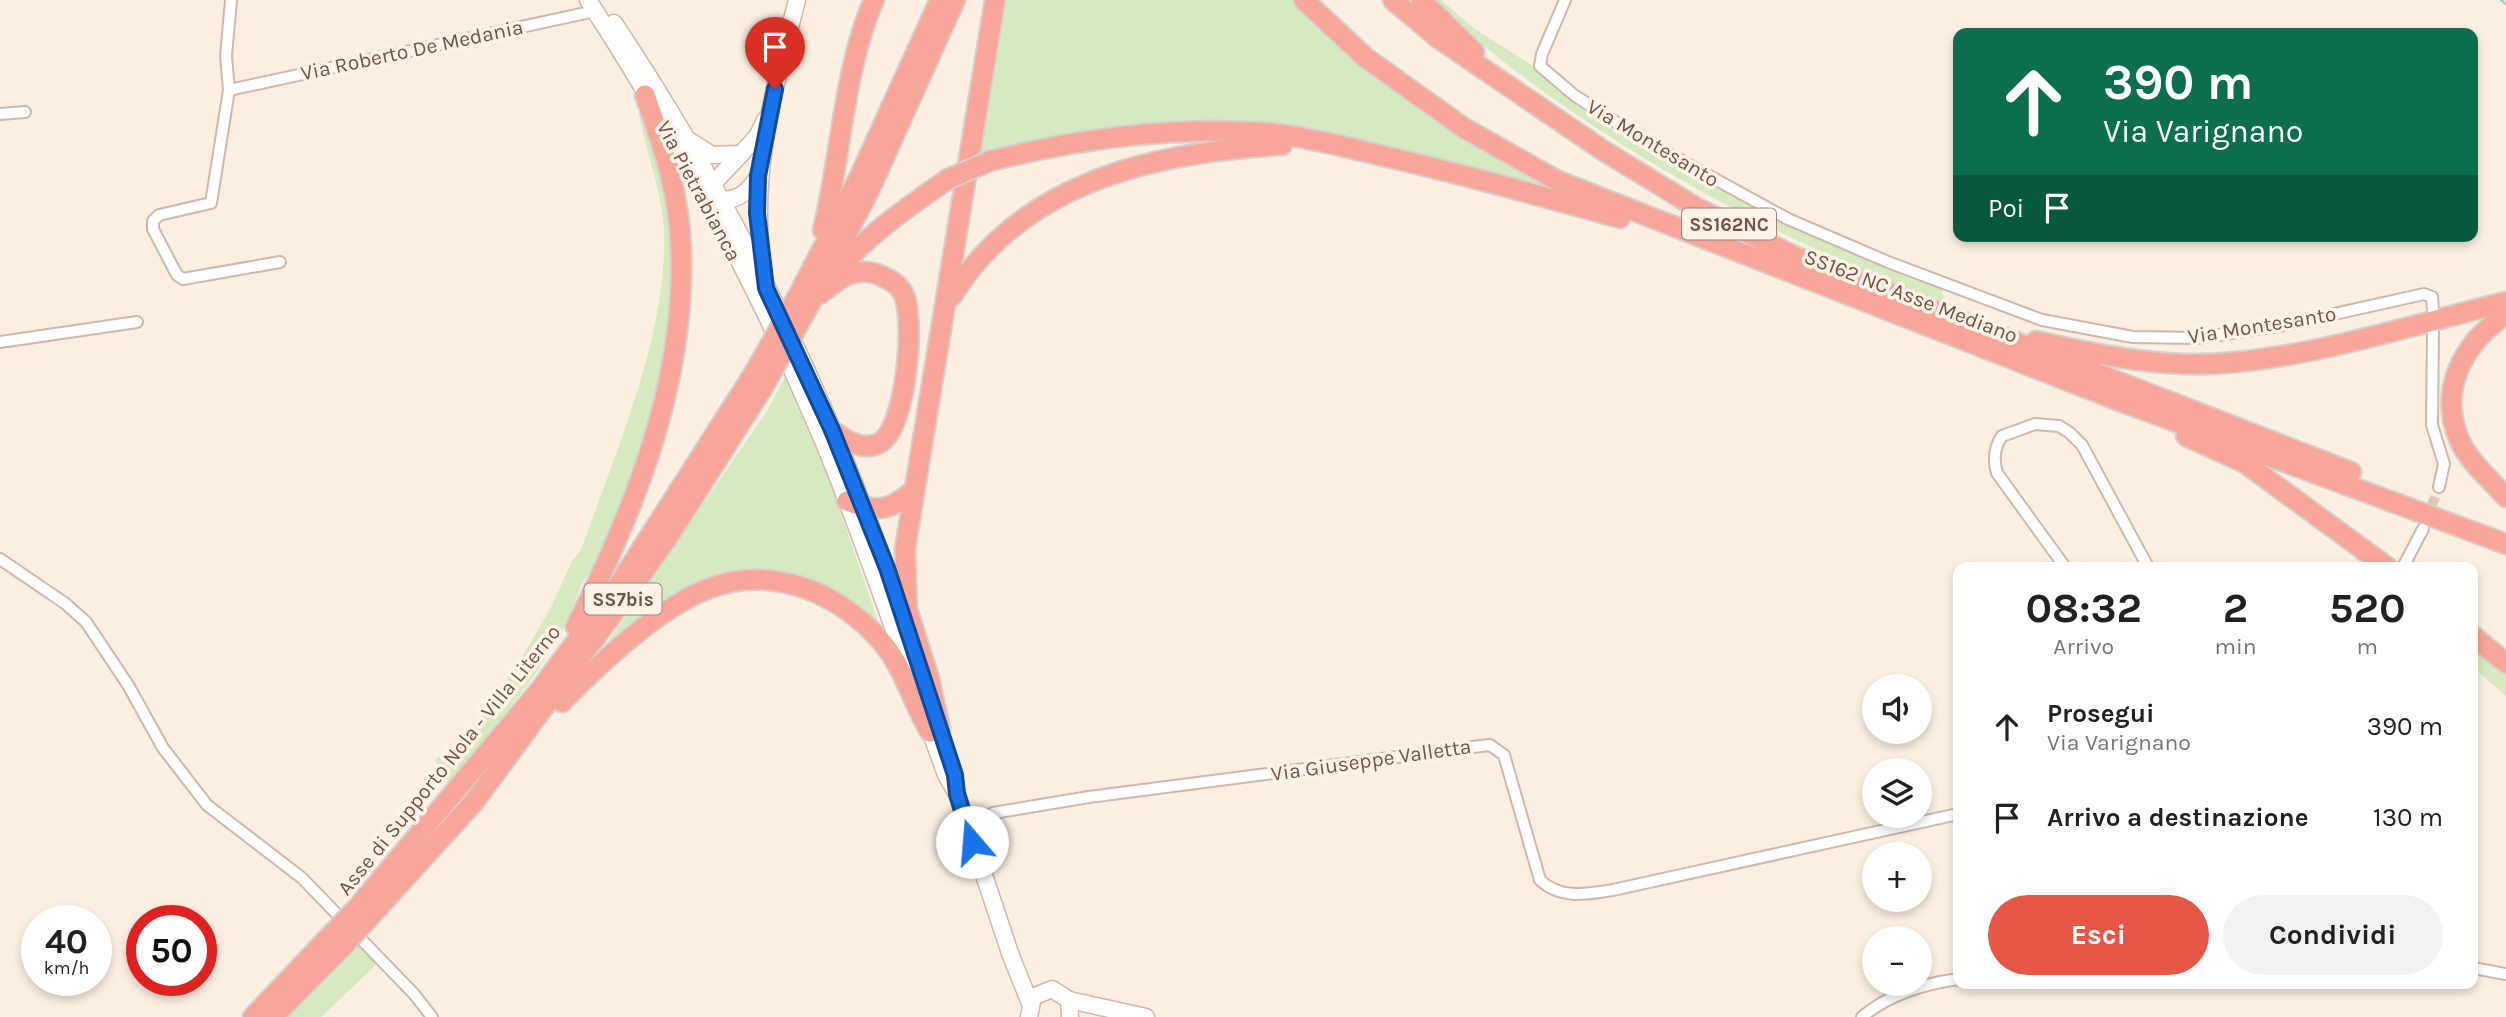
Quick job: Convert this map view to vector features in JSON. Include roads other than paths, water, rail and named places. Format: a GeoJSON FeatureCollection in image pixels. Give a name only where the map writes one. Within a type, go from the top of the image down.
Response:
{"type":"FeatureCollection","features":[{"type":"Feature","properties":{"kind":"highway"},"geometry":{"type":"LineString","coordinates":[[816,261],[835,183],[861,31],[863,0]]}},
{"type":"Feature","properties":{"kind":"highway"},"geometry":{"type":"LineString","coordinates":[[861,31],[874,0]]}},
{"type":"Feature","properties":{"kind":"highway","name":"Asse di Supporto Nola - Villa Literno"},"geometry":{"type":"LineString","coordinates":[[805,299],[816,261],[859,178],[940,0]]}},
{"type":"Feature","properties":{"kind":"highway","name":"Asse di Supporto Nola - Villa Literno"},"geometry":{"type":"LineString","coordinates":[[273,1017],[362,914],[442,838],[474,802],[668,537],[869,191],[955,0]]}},
{"type":"Feature","properties":{"kind":"highway"},"geometry":{"type":"LineString","coordinates":[[935,730],[929,678],[907,609],[905,549],[995,0]]}},
{"type":"Feature","properties":{"kind":"highway"},"geometry":{"type":"LineString","coordinates":[[1304,0],[1366,58],[1464,128],[1558,181],[1689,235]]}},
{"type":"Feature","properties":{"kind":"highway","name":"SS162NC"},"geometry":{"type":"LineString","coordinates":[[1393,0],[1438,38],[1604,151],[1697,208],[1794,256],[1963,324]]}},
{"type":"Feature","properties":{"kind":"highway"},"geometry":{"type":"LineString","coordinates":[[1421,0],[1513,88]]}},
{"type":"Feature","properties":{"kind":"highway"},"geometry":{"type":"LineString","coordinates":[[540,690],[570,639],[617,542],[657,425],[668,381],[680,306],[681,250],[672,181],[645,95]]}},
{"type":"Feature","properties":{"kind":"highway"},"geometry":{"type":"LineString","coordinates":[[805,299],[896,215],[948,179],[990,161],[1065,142],[1130,135],[1215,131],[1271,134],[1325,142],[1468,175],[1643,225],[1689,235]]}},
{"type":"Feature","properties":{"kind":"highway"},"geometry":{"type":"LineString","coordinates":[[946,306],[968,270],[993,241],[1037,209],[1088,182],[1170,157],[1239,148],[1325,142]]}},
{"type":"Feature","properties":{"kind":"highway","name":"SS162 NC Asse Mediano"},"geometry":{"type":"LineString","coordinates":[[1689,235],[2117,400]]}},
{"type":"Feature","properties":{"kind":"highway"},"geometry":{"type":"LineString","coordinates":[[805,299],[842,276],[866,270],[887,278],[902,289],[910,321],[895,425],[889,434],[881,443],[858,445],[832,430]]}},
{"type":"Feature","properties":{"kind":"highway"},"geometry":{"type":"LineString","coordinates":[[1963,324],[2091,354],[2185,364],[2276,356],[2506,302]]}},
{"type":"Feature","properties":{"kind":"highway"},"geometry":{"type":"LineString","coordinates":[[2506,314],[2465,351],[2456,372],[2453,394],[2454,420],[2459,440],[2506,497]]}},
{"type":"Feature","properties":{"kind":"highway"},"geometry":{"type":"LineString","coordinates":[[1963,324],[2506,529]]}},
{"type":"Feature","properties":{"kind":"highway","name":"Asse di Supporto Nola - Villa Literno"},"geometry":{"type":"LineString","coordinates":[[362,914],[429,822],[540,690],[620,583],[758,382]]}},
{"type":"Feature","properties":{"kind":"highway"},"geometry":{"type":"LineString","coordinates":[[2117,400],[2506,544]]}},
{"type":"Feature","properties":{"kind":"highway"},"geometry":{"type":"LineString","coordinates":[[2117,400],[2138,414],[2245,463],[2380,562]]}},
{"type":"Feature","properties":{"kind":"highway"},"geometry":{"type":"LineString","coordinates":[[855,504],[885,508],[896,505],[913,491]]}},
{"type":"Feature","properties":{"kind":"highway"},"geometry":{"type":"LineString","coordinates":[[519,744],[595,668],[653,622],[706,590],[757,580],[813,589],[849,609],[884,644],[935,730]]}},
{"type":"Feature","properties":{"kind":"highway"},"geometry":{"type":"LineString","coordinates":[[2478,640],[2506,663]]}},
{"type":"Feature","properties":{"kind":"highway","name":"Asse di Supporto Nola - Villa Literno"},"geometry":{"type":"LineString","coordinates":[[253,1017],[336,942]]}},
{"type":"Feature","properties":{"kind":"main road"},"geometry":{"type":"LineString","coordinates":[[766,288],[757,213],[758,176],[769,112],[797,0]]}},
{"type":"Feature","properties":{"kind":"main road","name":"Via Pietrabianca"},"geometry":{"type":"LineString","coordinates":[[594,4],[645,95],[708,189]]}},
{"type":"Feature","properties":{"kind":"main road","name":"Via Pietrabianca"},"geometry":{"type":"LineString","coordinates":[[594,4],[660,92],[686,139],[817,427],[855,504]]}},
{"type":"Feature","properties":{"kind":"main road"},"geometry":{"type":"LineString","coordinates":[[758,176],[747,193],[736,199],[721,200],[708,189],[758,135],[769,112]]}},
{"type":"Feature","properties":{"kind":"main road"},"geometry":{"type":"LineString","coordinates":[[686,139],[712,155],[741,154]]}},
{"type":"Feature","properties":{"kind":"main road","name":"Via Pietrabianca"},"geometry":{"type":"LineString","coordinates":[[721,200],[766,288],[832,430],[855,504],[935,730],[946,775],[957,794],[1030,1010]]}},
{"type":"Feature","properties":{"kind":"main road"},"geometry":{"type":"LineString","coordinates":[[1016,969],[1032,981],[1069,1000],[1094,1008],[1146,1017]]}},
{"type":"Feature","properties":{"kind":"main road","name":"Via Pietrabianca"},"geometry":{"type":"LineString","coordinates":[[1030,1010],[1039,993],[1052,989]]}},
{"type":"Feature","properties":{"kind":"main road"},"geometry":{"type":"LineString","coordinates":[[1069,1000],[1072,1017],[1094,1008]]}},
{"type":"Feature","properties":{"kind":"street"},"geometry":{"type":"LineString","coordinates":[[231,0],[226,56],[229,90],[211,203],[159,215],[153,221],[153,229],[177,275],[183,279],[280,262]]}},
{"type":"Feature","properties":{"kind":"street","name":"Via Montesanto"},"geometry":{"type":"LineString","coordinates":[[1565,0],[1540,66],[1574,95],[1650,144],[1788,219],[1888,262],[2017,312],[2087,330],[2180,338],[2285,325],[2424,294],[2432,297],[2433,310]]}},
{"type":"Feature","properties":{"kind":"street","name":"Via Roberto De Medania"},"geometry":{"type":"LineString","coordinates":[[229,90],[594,4]]}},
{"type":"Feature","properties":{"kind":"street"},"geometry":{"type":"LineString","coordinates":[[0,114],[24,112]]}},
{"type":"Feature","properties":{"kind":"street"},"geometry":{"type":"LineString","coordinates":[[0,342],[137,322]]}},
{"type":"Feature","properties":{"kind":"street"},"geometry":{"type":"LineString","coordinates":[[2433,328],[2432,425],[2444,464],[2439,487]]}},
{"type":"Feature","properties":{"kind":"street"},"geometry":{"type":"LineString","coordinates":[[2060,562],[1997,473],[1995,463],[1995,451],[2002,436],[2035,424],[2059,426],[2082,445],[2145,562]]}},
{"type":"Feature","properties":{"kind":"street"},"geometry":{"type":"LineString","coordinates":[[2406,562],[2423,529]]}},
{"type":"Feature","properties":{"kind":"street"},"geometry":{"type":"LineString","coordinates":[[0,559],[66,604],[86,622],[128,685],[163,748],[207,805],[302,878],[432,1017]]}},
{"type":"Feature","properties":{"kind":"street","name":"Via Giuseppe Valletta"},"geometry":{"type":"LineString","coordinates":[[980,866],[990,859],[982,825],[993,813],[1102,795],[1490,745],[1504,755],[1540,880],[1558,892],[1573,895],[1613,890],[1953,815]]}},
{"type":"Feature","properties":{"kind":"street"},"geometry":{"type":"LineString","coordinates":[[2478,969],[2506,974]]}},
{"type":"Feature","properties":{"kind":"street"},"geometry":{"type":"LineString","coordinates":[[1862,1017],[1892,997],[1921,986],[1953,980]]}},
{"type":"Feature","properties":{"kind":"waterway"},"geometry":{"type":"LineString","coordinates":[[2501,0],[2506,4]]}},
{"type":"Feature","properties":{"kind":"tunnel"},"geometry":{"type":"LineString","coordinates":[[2426,520],[2439,487]]}}]}
